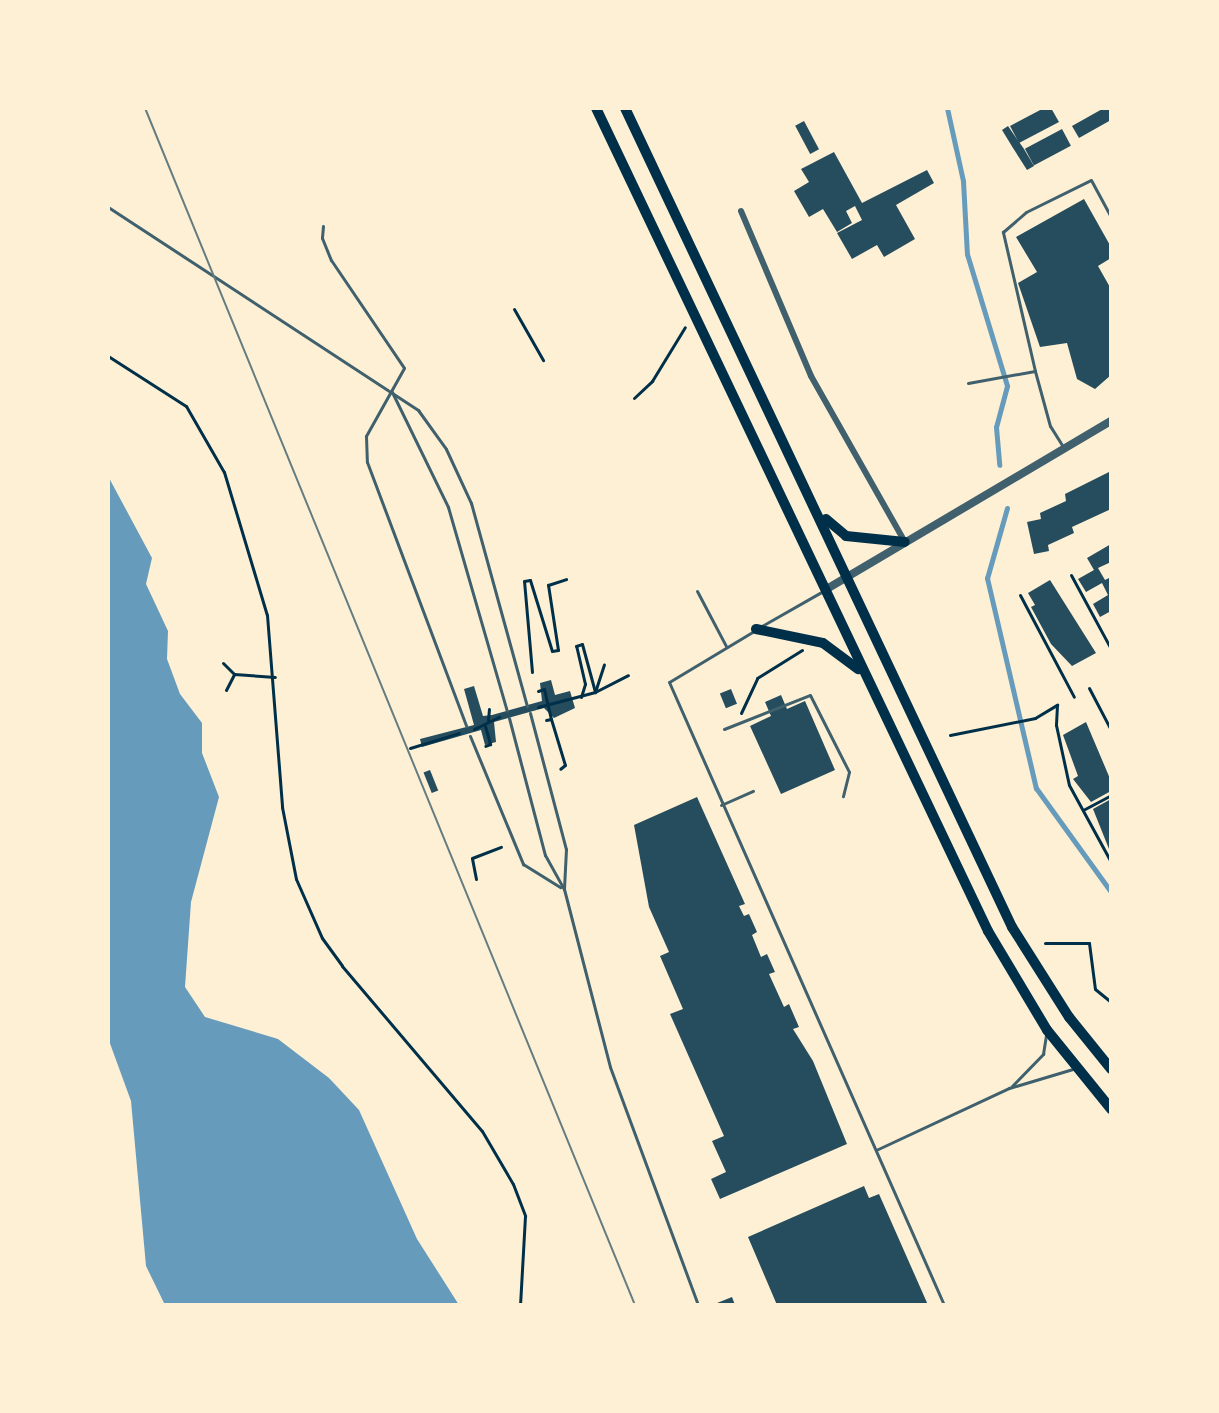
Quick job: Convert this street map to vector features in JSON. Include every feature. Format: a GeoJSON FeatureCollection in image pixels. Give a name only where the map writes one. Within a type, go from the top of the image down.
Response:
{"type":"FeatureCollection","features":[{"type":"Feature","properties":{"kind":"main road"},"geometry":{"type":"LineString","coordinates":[[596,108],[860,670],[988,931],[1047,1030],[1111,1109]]}},
{"type":"Feature","properties":{"kind":"main road"},"geometry":{"type":"LineString","coordinates":[[625,108],[850,575],[1012,927],[1069,1017],[1111,1069]]}},
{"type":"Feature","properties":{"kind":"main road"},"geometry":{"type":"LineString","coordinates":[[822,516],[846,536],[905,542]]}},
{"type":"Feature","properties":{"kind":"main road"},"geometry":{"type":"LineString","coordinates":[[756,629],[823,643],[860,670]]}},
{"type":"Feature","properties":{"kind":"street"},"geometry":{"type":"LineString","coordinates":[[741,211],[811,376],[905,542]]}},
{"type":"Feature","properties":{"kind":"street"},"geometry":{"type":"LineString","coordinates":[[825,590],[1111,421]]}},
{"type":"Feature","properties":{"kind":"lane"},"geometry":{"type":"LineString","coordinates":[[1064,449],[1050,426],[1003,232],[1026,212],[1091,180],[1111,217]]}},
{"type":"Feature","properties":{"kind":"lane"},"geometry":{"type":"LineString","coordinates":[[108,207],[392,392],[427,420],[465,489],[527,706]]}},
{"type":"Feature","properties":{"kind":"lane"},"geometry":{"type":"LineString","coordinates":[[323,226],[331,260],[402,359],[404,373],[366,436],[371,477],[466,726]]}},
{"type":"Feature","properties":{"kind":"lane"},"geometry":{"type":"LineString","coordinates":[[968,383],[1035,371]]}},
{"type":"Feature","properties":{"kind":"lane"},"geometry":{"type":"LineString","coordinates":[[392,392],[448,507],[507,711]]}},
{"type":"Feature","properties":{"kind":"lane"},"geometry":{"type":"LineString","coordinates":[[825,590],[669,682],[944,1305]]}},
{"type":"Feature","properties":{"kind":"lane"},"geometry":{"type":"LineString","coordinates":[[697,591],[726,646]]}},
{"type":"Feature","properties":{"kind":"lane"},"geometry":{"type":"LineString","coordinates":[[724,729],[810,695],[849,772],[843,796]]}},
{"type":"Feature","properties":{"kind":"lane"},"geometry":{"type":"LineString","coordinates":[[530,713],[566,849],[564,889]]}},
{"type":"Feature","properties":{"kind":"lane"},"geometry":{"type":"LineString","coordinates":[[509,718],[545,855],[564,889],[610,1067],[698,1305]]}},
{"type":"Feature","properties":{"kind":"lane"},"geometry":{"type":"LineString","coordinates":[[470,736],[523,864],[564,889]]}},
{"type":"Feature","properties":{"kind":"lane"},"geometry":{"type":"LineString","coordinates":[[721,805],[753,791]]}},
{"type":"Feature","properties":{"kind":"lane"},"geometry":{"type":"LineString","coordinates":[[1009,1088],[1043,1054],[1047,1030]]}},
{"type":"Feature","properties":{"kind":"lane"},"geometry":{"type":"LineString","coordinates":[[875,1150],[1009,1088],[1076,1068]]}},
{"type":"Feature","properties":{"kind":"path"},"geometry":{"type":"LineString","coordinates":[[514,309],[543,360]]}},
{"type":"Feature","properties":{"kind":"path"},"geometry":{"type":"LineString","coordinates":[[634,398],[652,381],[685,327]]}},
{"type":"Feature","properties":{"kind":"path"},"geometry":{"type":"LineString","coordinates":[[108,356],[173,394],[197,419],[212,445],[252,555],[275,677],[282,807],[301,894],[342,966],[482,1131],[513,1184],[525,1216],[520,1305]]}},
{"type":"Feature","properties":{"kind":"path"},"geometry":{"type":"LineString","coordinates":[[1071,575],[1111,649]]}},
{"type":"Feature","properties":{"kind":"path"},"geometry":{"type":"LineString","coordinates":[[532,672],[524,581],[530,580],[552,651],[558,650],[548,585],[566,579]]}},
{"type":"Feature","properties":{"kind":"path"},"geometry":{"type":"LineString","coordinates":[[1020,595],[1074,697]]}},
{"type":"Feature","properties":{"kind":"path"},"geometry":{"type":"LineString","coordinates":[[581,697],[585,684],[576,646],[582,644],[595,692]]}},
{"type":"Feature","properties":{"kind":"path"},"geometry":{"type":"LineString","coordinates":[[724,729],[741,713],[757,678],[807,647]]}},
{"type":"Feature","properties":{"kind":"path"},"geometry":{"type":"LineString","coordinates":[[223,663],[234,674],[275,677]]}},
{"type":"Feature","properties":{"kind":"path"},"geometry":{"type":"LineString","coordinates":[[595,692],[604,664]]}},
{"type":"Feature","properties":{"kind":"path"},"geometry":{"type":"LineString","coordinates":[[226,690],[234,674]]}},
{"type":"Feature","properties":{"kind":"path"},"geometry":{"type":"LineString","coordinates":[[545,705],[595,692],[628,675]]}},
{"type":"Feature","properties":{"kind":"path"},"geometry":{"type":"LineString","coordinates":[[1089,688],[1111,730]]}},
{"type":"Feature","properties":{"kind":"path"},"geometry":{"type":"LineString","coordinates":[[538,691],[544,689],[545,705],[565,765],[560,769]]}},
{"type":"Feature","properties":{"kind":"path"},"geometry":{"type":"LineString","coordinates":[[950,735],[1035,718],[1057,705],[1059,747],[1083,810],[1111,862]]}},
{"type":"Feature","properties":{"kind":"path"},"geometry":{"type":"LineString","coordinates":[[410,748],[483,726],[490,719],[489,709]]}},
{"type":"Feature","properties":{"kind":"path"},"geometry":{"type":"LineString","coordinates":[[546,720],[551,719]]}},
{"type":"Feature","properties":{"kind":"path"},"geometry":{"type":"LineString","coordinates":[[483,726],[490,744],[484,747]]}},
{"type":"Feature","properties":{"kind":"path"},"geometry":{"type":"LineString","coordinates":[[552,743],[558,742]]}},
{"type":"Feature","properties":{"kind":"path"},"geometry":{"type":"LineString","coordinates":[[1083,810],[1111,795]]}},
{"type":"Feature","properties":{"kind":"path"},"geometry":{"type":"LineString","coordinates":[[476,879],[472,858],[501,847]]}},
{"type":"Feature","properties":{"kind":"path"},"geometry":{"type":"LineString","coordinates":[[1045,943],[1089,943],[1095,989],[1111,1002]]}},
{"type":"Feature","properties":{"kind":"water"},"geometry":{"type":"Polygon","coordinates":[[[108,476],[152,558],[146,584],[168,631],[167,659],[180,694],[202,723],[202,753],[219,797],[191,902],[185,987],[205,1017],[278,1039],[329,1078],[359,1110],[417,1239],[459,1305],[165,1305],[146,1266],[131,1101],[108,1038],[108,476]]]}},
{"type":"Feature","properties":{"kind":"building"},"geometry":{"type":"Polygon","coordinates":[[[1044,108],[1051,108],[1059,122],[1019,143],[1010,126],[1044,108]]]}},
{"type":"Feature","properties":{"kind":"building"},"geometry":{"type":"Polygon","coordinates":[[[1104,108],[1111,108],[1111,120],[1079,138],[1072,126],[1104,108]]]}},
{"type":"Feature","properties":{"kind":"building"},"geometry":{"type":"Polygon","coordinates":[[[804,121],[819,149],[810,154],[795,126],[804,121]]]}},
{"type":"Feature","properties":{"kind":"building"},"geometry":{"type":"Polygon","coordinates":[[[1008,126],[1034,166],[1027,170],[1002,130],[1008,126]]]}},
{"type":"Feature","properties":{"kind":"building"},"geometry":{"type":"Polygon","coordinates":[[[1062,129],[1071,146],[1034,165],[1025,149],[1062,129]]]}},
{"type":"Feature","properties":{"kind":"building"},"geometry":{"type":"Polygon","coordinates":[[[834,152],[862,203],[927,170],[934,183],[896,205],[915,239],[884,257],[877,245],[852,259],[837,233],[862,220],[855,206],[846,211],[852,223],[837,232],[823,209],[809,217],[794,191],[809,182],[801,169],[834,152]]]}},
{"type":"Feature","properties":{"kind":"building"},"geometry":{"type":"Polygon","coordinates":[[[1084,199],[1111,247],[1111,258],[1098,266],[1111,289],[1111,375],[1095,389],[1077,379],[1067,343],[1040,347],[1018,283],[1037,272],[1016,237],[1084,199]]]}},
{"type":"Feature","properties":{"kind":"building"},"geometry":{"type":"Polygon","coordinates":[[[1111,471],[1111,509],[1072,527],[1074,533],[1048,545],[1049,551],[1034,554],[1027,522],[1041,519],[1040,513],[1066,501],[1065,494],[1111,471]]]}},
{"type":"Feature","properties":{"kind":"building"},"geometry":{"type":"Polygon","coordinates":[[[1111,544],[1111,562],[1098,568],[1105,580],[1111,577],[1111,611],[1100,617],[1093,604],[1108,595],[1102,583],[1086,592],[1078,579],[1094,570],[1087,558],[1111,544]]]}},
{"type":"Feature","properties":{"kind":"building"},"geometry":{"type":"Polygon","coordinates":[[[1050,580],[1096,653],[1072,666],[1051,644],[1031,607],[1035,605],[1028,593],[1050,580]]]}},
{"type":"Feature","properties":{"kind":"building"},"geometry":{"type":"Polygon","coordinates":[[[551,680],[555,695],[570,691],[575,708],[554,718],[544,708],[494,722],[496,742],[485,745],[481,730],[422,747],[420,739],[474,725],[464,689],[474,686],[483,716],[542,701],[540,683],[551,680]]]}},
{"type":"Feature","properties":{"kind":"building"},"geometry":{"type":"Polygon","coordinates":[[[731,689],[737,704],[726,708],[720,693],[731,689]]]}},
{"type":"Feature","properties":{"kind":"building"},"geometry":{"type":"Polygon","coordinates":[[[781,695],[787,709],[805,701],[835,770],[781,794],[750,726],[771,716],[765,702],[781,695]]]}},
{"type":"Feature","properties":{"kind":"building"},"geometry":{"type":"Polygon","coordinates":[[[1086,722],[1111,781],[1111,791],[1091,802],[1073,779],[1078,776],[1063,735],[1086,722]]]}},
{"type":"Feature","properties":{"kind":"building"},"geometry":{"type":"Polygon","coordinates":[[[430,770],[438,790],[432,793],[424,773],[430,770]]]}},
{"type":"Feature","properties":{"kind":"building"},"geometry":{"type":"Polygon","coordinates":[[[697,797],[745,904],[739,906],[744,916],[749,914],[757,932],[752,935],[761,957],[767,954],[775,972],[769,974],[784,1007],[789,1004],[799,1027],[793,1029],[813,1061],[847,1144],[720,1199],[711,1179],[726,1172],[712,1141],[724,1136],[670,1014],[683,1009],[660,956],[669,952],[649,907],[634,825],[697,797]]]}},
{"type":"Feature","properties":{"kind":"building"},"geometry":{"type":"Polygon","coordinates":[[[1111,799],[1111,848],[1109,849],[1093,809],[1111,799]]]}},
{"type":"Feature","properties":{"kind":"building"},"geometry":{"type":"Polygon","coordinates":[[[864,1186],[869,1198],[879,1194],[928,1305],[777,1305],[748,1237],[864,1186]]]}},
{"type":"Feature","properties":{"kind":"building"},"geometry":{"type":"Polygon","coordinates":[[[732,1297],[735,1305],[712,1305],[732,1297]]]}},
{"type":"Feature","properties":{"kind":"waterway"},"geometry":{"type":"LineString","coordinates":[[947,108],[963,181],[967,254],[1007,386],[996,427],[999,465]]}},
{"type":"Feature","properties":{"kind":"waterway"},"geometry":{"type":"LineString","coordinates":[[1007,508],[987,578],[1036,788],[1111,892]]}},
{"type":"Feature","properties":{"kind":"tram line"},"geometry":{"type":"LineString","coordinates":[[145,108],[635,1305]]}}]}
